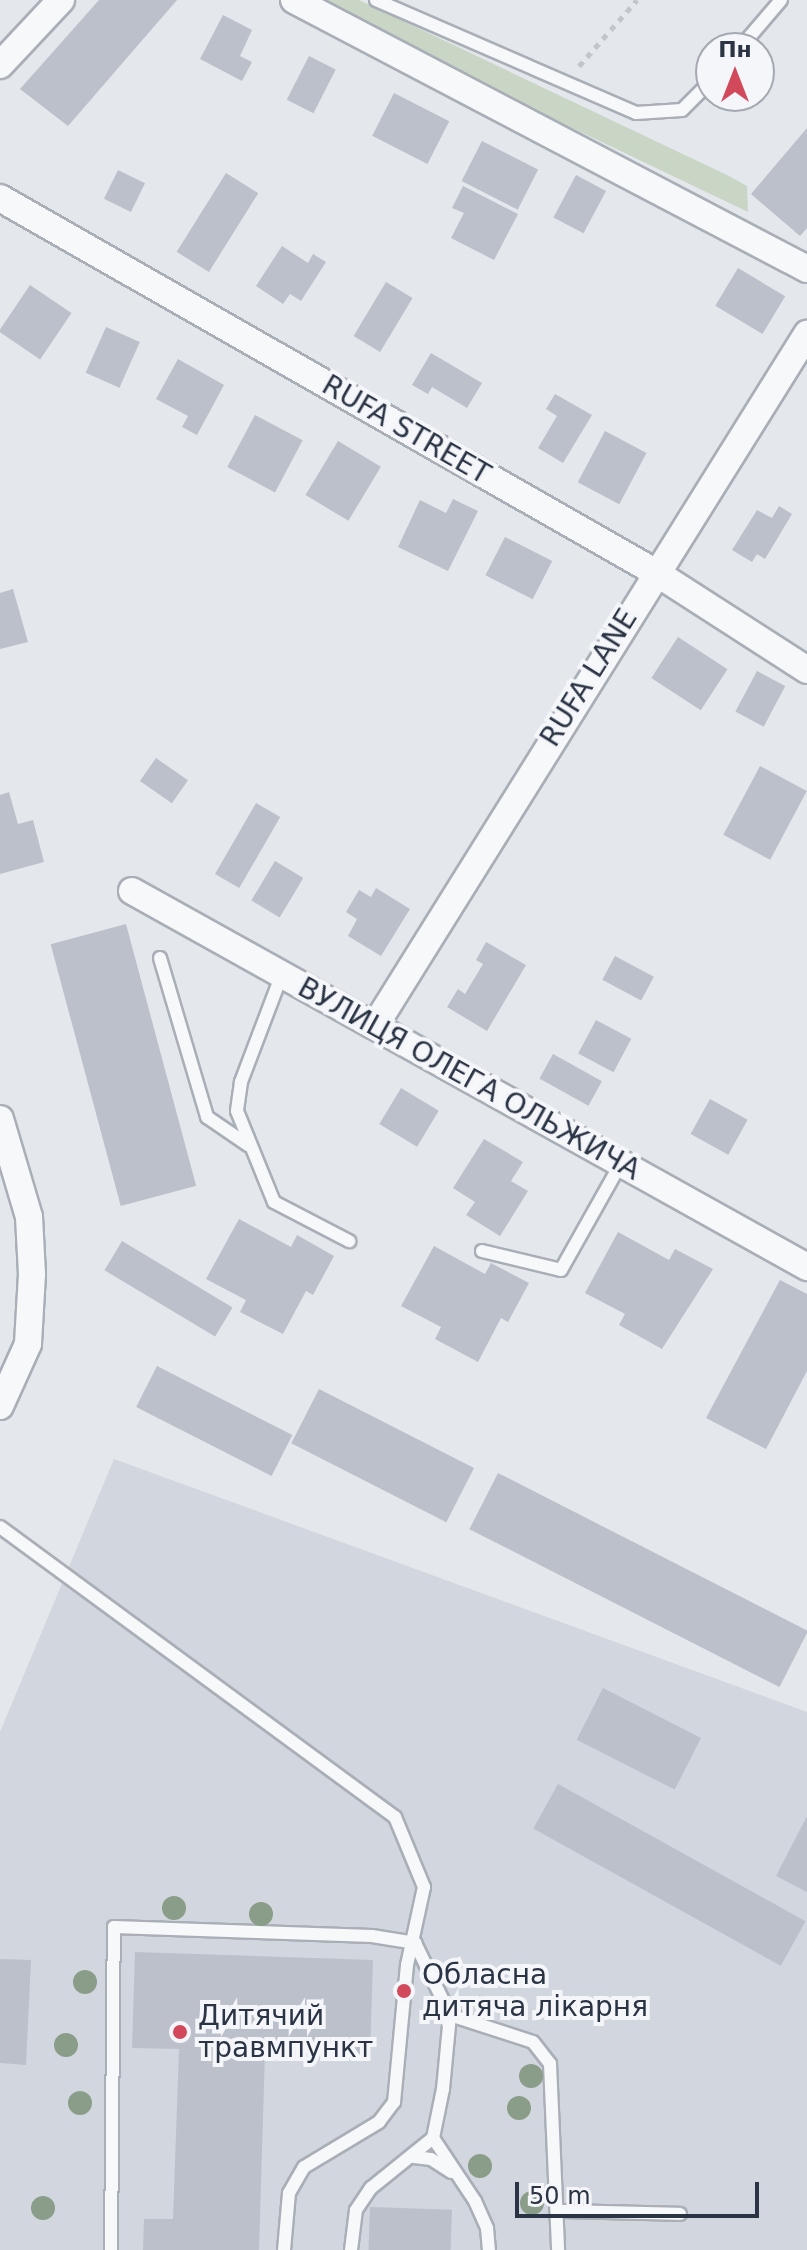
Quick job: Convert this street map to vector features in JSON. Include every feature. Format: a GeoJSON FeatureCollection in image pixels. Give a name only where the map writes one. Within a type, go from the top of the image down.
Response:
{"type":"FeatureCollection","features":[{"type":"Feature","properties":{"kind":"street"},"geometry":{"type":"LineString","coordinates":[[0,65],[61,0]]}},
{"type":"Feature","properties":{"kind":"street"},"geometry":{"type":"LineString","coordinates":[[294,0],[807,269]]}},
{"type":"Feature","properties":{"kind":"street","name":"RUFA STREET"},"geometry":{"type":"LineString","coordinates":[[0,198],[655,572],[807,670]]}},
{"type":"Feature","properties":{"kind":"street","name":"RUFA LANE"},"geometry":{"type":"LineString","coordinates":[[376,1024],[655,572],[807,334]]}},
{"type":"Feature","properties":{"kind":"street","name":"ВУЛИЦЯ ОЛЕГА ОЛЬЖИЧА"},"geometry":{"type":"LineString","coordinates":[[132,891],[376,1024],[620,1165],[807,1267]]}},
{"type":"Feature","properties":{"kind":"street"},"geometry":{"type":"LineString","coordinates":[[0,1119],[29,1217],[32,1274],[28,1344],[0,1406]]}},
{"type":"Feature","properties":{"kind":"lane"},"geometry":{"type":"LineString","coordinates":[[376,0],[565,82],[652,115],[690,106],[695,100]]}},
{"type":"Feature","properties":{"kind":"lane"},"geometry":{"type":"LineString","coordinates":[[754,32],[781,0]]}},
{"type":"Feature","properties":{"kind":"lane"},"geometry":{"type":"LineString","coordinates":[[160,958],[207,1117],[248,1145]]}},
{"type":"Feature","properties":{"kind":"lane"},"geometry":{"type":"LineString","coordinates":[[282,974],[241,1082],[237,1111],[248,1145],[274,1202],[349,1241]]}},
{"type":"Feature","properties":{"kind":"lane"},"geometry":{"type":"LineString","coordinates":[[482,1251],[561,1270],[620,1165]]}},
{"type":"Feature","properties":{"kind":"lane"},"geometry":{"type":"LineString","coordinates":[[0,1527],[395,1817],[424,1887],[415,1943],[407,1965],[394,2102],[379,2122],[304,2167],[289,2193],[284,2250]]}},
{"type":"Feature","properties":{"kind":"lane"},"geometry":{"type":"LineString","coordinates":[[111,2250],[114,1927],[372,1936],[415,1943]]}},
{"type":"Feature","properties":{"kind":"lane"},"geometry":{"type":"LineString","coordinates":[[351,2250],[356,2210],[380,2180],[414,2157],[433,2138],[450,2015],[415,1943]]}},
{"type":"Feature","properties":{"kind":"lane"},"geometry":{"type":"LineString","coordinates":[[450,2015],[533,2042],[550,2064],[559,2211],[558,2250]]}},
{"type":"Feature","properties":{"kind":"lane"},"geometry":{"type":"LineString","coordinates":[[433,2138],[487,2228],[489,2250]]}},
{"type":"Feature","properties":{"kind":"lane"},"geometry":{"type":"LineString","coordinates":[[414,2157],[431,2159],[456,2175]]}},
{"type":"Feature","properties":{"kind":"lane"},"geometry":{"type":"LineString","coordinates":[[559,2211],[680,2214]]}},
{"type":"Feature","properties":{"kind":"path"},"geometry":{"type":"LineString","coordinates":[[565,82],[637,0]]}},
{"type":"Feature","properties":{"kind":"shaded area","name":"Обласна дитяча лікарня"},"geometry":{"type":"Polygon","coordinates":[[[114,1459],[807,1712],[807,2250],[0,2250],[0,1732],[114,1459]]]}},
{"type":"Feature","properties":{"kind":"green space"},"geometry":{"type":"Polygon","coordinates":[[[317,0],[359,0],[729,176],[747,186],[748,212],[382,37],[317,0]]]}},
{"type":"Feature","properties":{"kind":"building"},"geometry":{"type":"Polygon","coordinates":[[[99,0],[177,0],[68,126],[20,89],[99,0]]]}},
{"type":"Feature","properties":{"kind":"building"},"geometry":{"type":"Polygon","coordinates":[[[223,15],[252,30],[240,56],[252,62],[242,81],[200,59],[223,15]]]}},
{"type":"Feature","properties":{"kind":"building"},"geometry":{"type":"Polygon","coordinates":[[[309,56],[336,70],[313,113],[287,100],[309,56]]]}},
{"type":"Feature","properties":{"kind":"building"},"geometry":{"type":"Polygon","coordinates":[[[394,93],[449,121],[427,164],[372,136],[394,93]]]}},
{"type":"Feature","properties":{"kind":"building"},"geometry":{"type":"Polygon","coordinates":[[[807,128],[807,228],[800,236],[751,194],[807,128]]]}},
{"type":"Feature","properties":{"kind":"building"},"geometry":{"type":"Polygon","coordinates":[[[482,141],[538,170],[518,210],[462,181],[482,141]]]}},
{"type":"Feature","properties":{"kind":"building"},"geometry":{"type":"Polygon","coordinates":[[[118,170],[145,183],[131,212],[104,199],[118,170]]]}},
{"type":"Feature","properties":{"kind":"building"},"geometry":{"type":"Polygon","coordinates":[[[226,173],[258,193],[209,272],[177,252],[226,173]]]}},
{"type":"Feature","properties":{"kind":"building"},"geometry":{"type":"Polygon","coordinates":[[[576,175],[606,191],[583,233],[553,217],[576,175]]]}},
{"type":"Feature","properties":{"kind":"building"},"geometry":{"type":"Polygon","coordinates":[[[463,186],[518,214],[494,260],[451,238],[464,213],[452,208],[463,186]]]}},
{"type":"Feature","properties":{"kind":"building"},"geometry":{"type":"Polygon","coordinates":[[[282,246],[308,263],[313,254],[326,262],[301,301],[290,294],[283,304],[256,286],[282,246]]]}},
{"type":"Feature","properties":{"kind":"building"},"geometry":{"type":"Polygon","coordinates":[[[738,268],[785,296],[762,334],[715,306],[738,268]]]}},
{"type":"Feature","properties":{"kind":"building"},"geometry":{"type":"Polygon","coordinates":[[[386,282],[413,298],[380,352],[354,336],[386,282]]]}},
{"type":"Feature","properties":{"kind":"building"},"geometry":{"type":"Polygon","coordinates":[[[30,285],[71,313],[40,359],[0,332],[30,285]]]}},
{"type":"Feature","properties":{"kind":"building"},"geometry":{"type":"Polygon","coordinates":[[[106,327],[140,342],[119,388],[86,373],[106,327]]]}},
{"type":"Feature","properties":{"kind":"building"},"geometry":{"type":"Polygon","coordinates":[[[431,353],[482,383],[467,408],[432,387],[428,394],[412,385],[431,353]]]}},
{"type":"Feature","properties":{"kind":"building"},"geometry":{"type":"Polygon","coordinates":[[[178,359],[224,385],[197,435],[182,427],[188,416],[156,399],[178,359]]]}},
{"type":"Feature","properties":{"kind":"building"},"geometry":{"type":"Polygon","coordinates":[[[555,394],[592,415],[563,463],[538,448],[557,416],[546,409],[555,394]]]}},
{"type":"Feature","properties":{"kind":"building"},"geometry":{"type":"Polygon","coordinates":[[[255,415],[303,440],[275,492],[227,467],[255,415]]]}},
{"type":"Feature","properties":{"kind":"building"},"geometry":{"type":"Polygon","coordinates":[[[605,431],[646,453],[619,504],[578,482],[605,431]]]}},
{"type":"Feature","properties":{"kind":"building"},"geometry":{"type":"Polygon","coordinates":[[[338,441],[381,467],[348,521],[306,495],[338,441]]]}},
{"type":"Feature","properties":{"kind":"building"},"geometry":{"type":"Polygon","coordinates":[[[453,499],[478,511],[448,571],[398,547],[420,500],[446,513],[453,499]]]}},
{"type":"Feature","properties":{"kind":"building"},"geometry":{"type":"Polygon","coordinates":[[[779,506],[792,514],[765,559],[757,554],[752,562],[732,550],[757,510],[772,518],[779,506]]]}},
{"type":"Feature","properties":{"kind":"building"},"geometry":{"type":"Polygon","coordinates":[[[505,537],[552,561],[533,599],[485,575],[505,537]]]}},
{"type":"Feature","properties":{"kind":"building"},"geometry":{"type":"Polygon","coordinates":[[[13,589],[28,642],[0,649],[0,593],[13,589]]]}},
{"type":"Feature","properties":{"kind":"building"},"geometry":{"type":"Polygon","coordinates":[[[678,637],[727,669],[701,710],[651,678],[678,637]]]}},
{"type":"Feature","properties":{"kind":"building"},"geometry":{"type":"Polygon","coordinates":[[[757,671],[785,686],[764,727],[735,712],[757,671]]]}},
{"type":"Feature","properties":{"kind":"building"},"geometry":{"type":"Polygon","coordinates":[[[156,758],[188,780],[172,803],[140,781],[156,758]]]}},
{"type":"Feature","properties":{"kind":"building"},"geometry":{"type":"Polygon","coordinates":[[[760,766],[807,791],[770,860],[723,835],[760,766]]]}},
{"type":"Feature","properties":{"kind":"building"},"geometry":{"type":"Polygon","coordinates":[[[9,792],[18,824],[33,820],[44,862],[0,874],[0,795],[9,792]]]}},
{"type":"Feature","properties":{"kind":"building"},"geometry":{"type":"Polygon","coordinates":[[[256,803],[280,817],[239,888],[215,874],[256,803]]]}},
{"type":"Feature","properties":{"kind":"building"},"geometry":{"type":"Polygon","coordinates":[[[275,861],[303,878],[280,917],[251,900],[275,861]]]}},
{"type":"Feature","properties":{"kind":"building"},"geometry":{"type":"Polygon","coordinates":[[[376,888],[410,909],[381,956],[348,936],[357,919],[346,912],[359,890],[371,897],[376,888]]]}},
{"type":"Feature","properties":{"kind":"building"},"geometry":{"type":"Polygon","coordinates":[[[126,924],[196,1186],[121,1206],[51,944],[126,924]]]}},
{"type":"Feature","properties":{"kind":"building"},"geometry":{"type":"Polygon","coordinates":[[[486,942],[526,965],[487,1031],[447,1007],[458,989],[465,994],[483,964],[476,960],[486,942]]]}},
{"type":"Feature","properties":{"kind":"building"},"geometry":{"type":"Polygon","coordinates":[[[615,956],[654,977],[641,1000],[602,980],[615,956]]]}},
{"type":"Feature","properties":{"kind":"building"},"geometry":{"type":"Polygon","coordinates":[[[596,1020],[631,1039],[613,1072],[578,1054],[596,1020]]]}},
{"type":"Feature","properties":{"kind":"building"},"geometry":{"type":"Polygon","coordinates":[[[553,1054],[602,1081],[588,1106],[539,1078],[553,1054]]]}},
{"type":"Feature","properties":{"kind":"building"},"geometry":{"type":"Polygon","coordinates":[[[401,1088],[439,1111],[417,1147],[379,1124],[401,1088]]]}},
{"type":"Feature","properties":{"kind":"building"},"geometry":{"type":"Polygon","coordinates":[[[710,1099],[748,1120],[728,1155],[691,1134],[710,1099]]]}},
{"type":"Feature","properties":{"kind":"building"},"geometry":{"type":"Polygon","coordinates":[[[484,1139],[523,1162],[511,1181],[528,1191],[500,1236],[466,1215],[475,1202],[453,1188],[484,1139]]]}},
{"type":"Feature","properties":{"kind":"building"},"geometry":{"type":"Polygon","coordinates":[[[239,1219],[291,1247],[297,1235],[334,1256],[313,1295],[306,1291],[283,1334],[240,1312],[246,1300],[206,1279],[239,1219]]]}},
{"type":"Feature","properties":{"kind":"building"},"geometry":{"type":"Polygon","coordinates":[[[618,1232],[669,1260],[675,1249],[713,1269],[662,1349],[619,1325],[625,1314],[585,1293],[618,1232]]]}},
{"type":"Feature","properties":{"kind":"building"},"geometry":{"type":"Polygon","coordinates":[[[122,1241],[233,1307],[215,1337],[104,1270],[122,1241]]]}},
{"type":"Feature","properties":{"kind":"building"},"geometry":{"type":"Polygon","coordinates":[[[434,1246],[485,1274],[491,1263],[529,1283],[508,1322],[501,1318],[478,1362],[435,1339],[441,1327],[401,1306],[434,1246]]]}},
{"type":"Feature","properties":{"kind":"building"},"geometry":{"type":"Polygon","coordinates":[[[780,1280],[807,1294],[807,1371],[766,1449],[706,1418],[780,1280]]]}},
{"type":"Feature","properties":{"kind":"building"},"geometry":{"type":"Polygon","coordinates":[[[157,1366],[292,1435],[272,1476],[136,1407],[157,1366]]]}},
{"type":"Feature","properties":{"kind":"building"},"geometry":{"type":"Polygon","coordinates":[[[319,1389],[474,1468],[446,1522],[291,1443],[319,1389]]]}},
{"type":"Feature","properties":{"kind":"building"},"geometry":{"type":"Polygon","coordinates":[[[498,1473],[807,1630],[779,1687],[469,1529],[498,1473]]]}},
{"type":"Feature","properties":{"kind":"building"},"geometry":{"type":"Polygon","coordinates":[[[603,1688],[701,1738],[675,1790],[577,1740],[603,1688]]]}},
{"type":"Feature","properties":{"kind":"building"},"geometry":{"type":"Polygon","coordinates":[[[558,1784],[806,1921],[781,1966],[533,1829],[558,1784]]]}},
{"type":"Feature","properties":{"kind":"building"},"geometry":{"type":"Polygon","coordinates":[[[807,1816],[807,1892],[776,1876],[807,1816]]]}},
{"type":"Feature","properties":{"kind":"building"},"geometry":{"type":"Polygon","coordinates":[[[135,1952],[373,1960],[370,2054],[265,2051],[259,2250],[143,2250],[144,2219],[173,2219],[179,2049],[132,2048],[135,1952]]]}},
{"type":"Feature","properties":{"kind":"building"},"geometry":{"type":"Polygon","coordinates":[[[0,1959],[31,1960],[26,2065],[0,2063],[0,1959]]]}},
{"type":"Feature","properties":{"kind":"building"},"geometry":{"type":"Polygon","coordinates":[[[370,2207],[452,2210],[451,2250],[368,2250],[370,2207]]]}},
{"type":"Feature","properties":{"kind":"place","name":"Обласна дитяча лікарня"},"geometry":{"type":"Point","coordinates":[404,1991]}},
{"type":"Feature","properties":{"kind":"place","name":"Дитячий травмпункт"},"geometry":{"type":"Point","coordinates":[180,2032]}}]}
